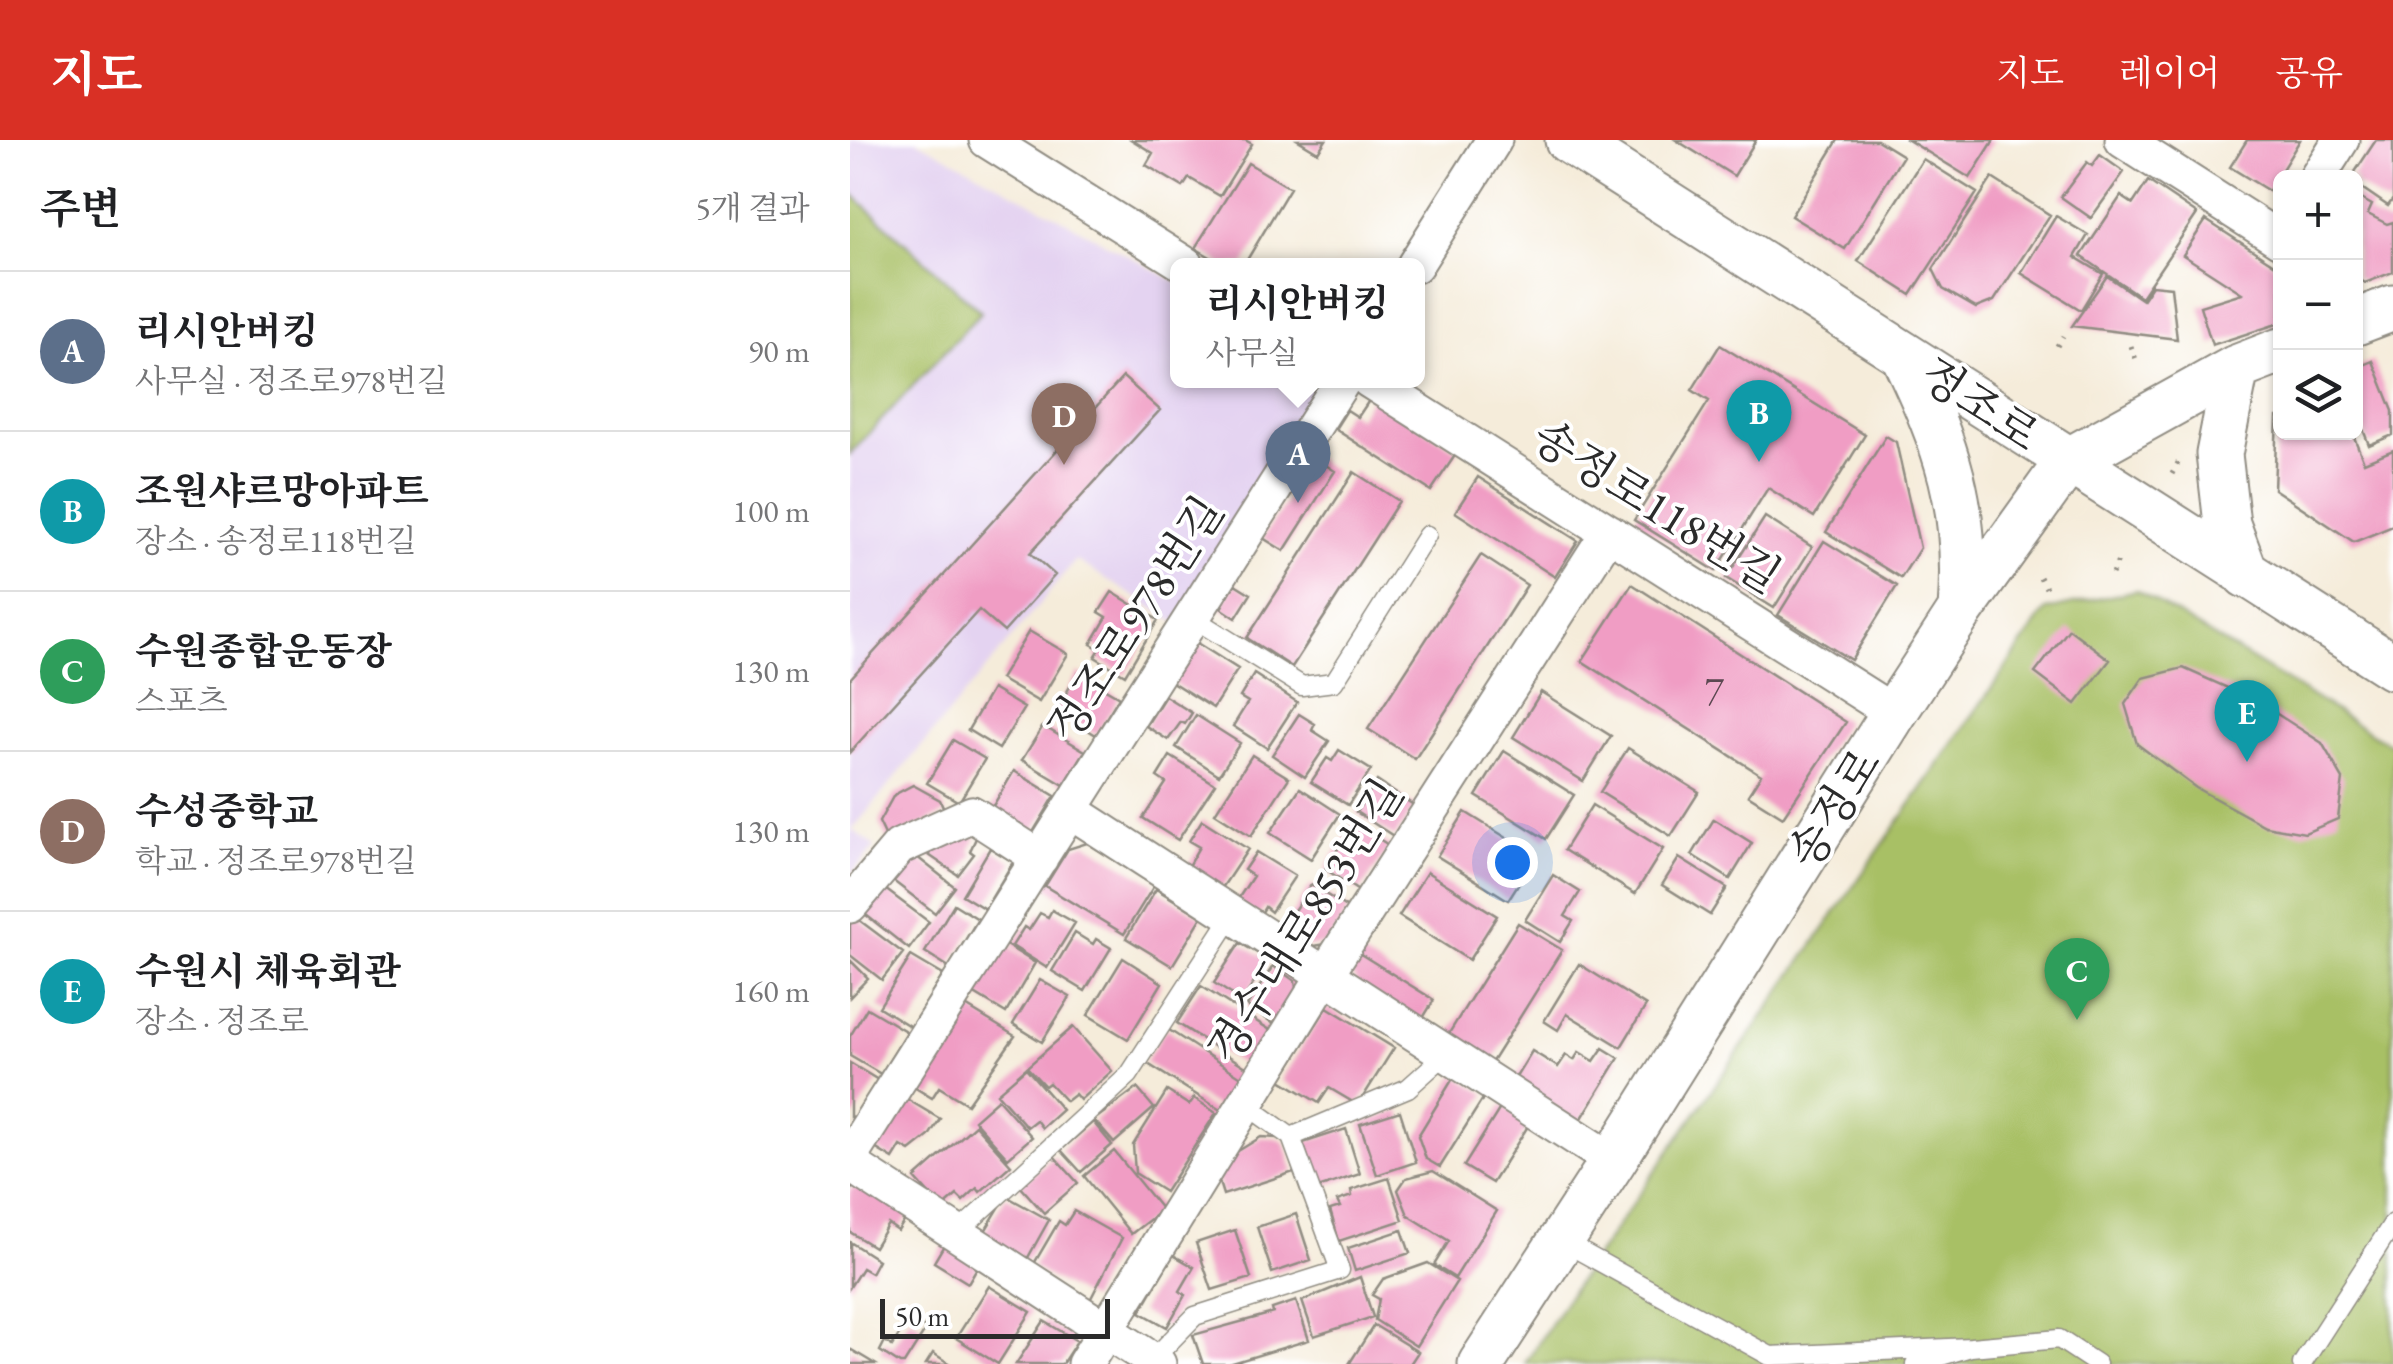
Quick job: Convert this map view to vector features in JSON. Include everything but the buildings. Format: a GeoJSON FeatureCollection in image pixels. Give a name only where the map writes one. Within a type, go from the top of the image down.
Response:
{"type":"FeatureCollection","features":[{"type":"Feature","properties":{"kind":"street"},"geometry":{"type":"LineString","coordinates":[[988,140],[1173,258]]}},
{"type":"Feature","properties":{"kind":"street"},"geometry":{"type":"LineString","coordinates":[[1421,258],[1494,140]]}},
{"type":"Feature","properties":{"kind":"street","name":"정조로"},"geometry":{"type":"LineString","coordinates":[[1568,140],[1618,153],[1903,354],[2393,667]]}},
{"type":"Feature","properties":{"kind":"street"},"geometry":{"type":"LineString","coordinates":[[2123,140],[2273,234]]}},
{"type":"Feature","properties":{"kind":"street"},"geometry":{"type":"LineString","coordinates":[[2323,170],[2341,140]]}},
{"type":"Feature","properties":{"kind":"street"},"geometry":{"type":"LineString","coordinates":[[1903,354],[1934,418],[1952,470],[1962,520],[1962,610]]}},
{"type":"Feature","properties":{"kind":"street","name":"송정로"},"geometry":{"type":"LineString","coordinates":[[1481,1364],[1894,713],[2068,460],[2236,368],[2273,354]]}},
{"type":"Feature","properties":{"kind":"street"},"geometry":{"type":"LineString","coordinates":[[2236,368],[2220,454],[2227,524],[2246,574]]}},
{"type":"Feature","properties":{"kind":"street","name":"정조로978번길"},"geometry":{"type":"LineString","coordinates":[[850,1156],[1339,388]]}},
{"type":"Feature","properties":{"kind":"street","name":"송정로118번길"},"geometry":{"type":"LineString","coordinates":[[1381,388],[1894,713]]}},
{"type":"Feature","properties":{"kind":"street","name":"경수대로853번길"},"geometry":{"type":"LineString","coordinates":[[1085,1364],[1325,975],[1609,532]]}},
{"type":"Feature","properties":{"kind":"street"},"geometry":{"type":"LineString","coordinates":[[1070,810],[1613,1161]]}},
{"type":"Feature","properties":{"kind":"street"},"geometry":{"type":"LineString","coordinates":[[850,905],[899,847],[972,814],[1040,858]]}},
{"type":"Feature","properties":{"kind":"street"},"geometry":{"type":"LineString","coordinates":[[850,1164],[1155,1362]]}},
{"type":"Feature","properties":{"kind":"lane"},"geometry":{"type":"LineString","coordinates":[[1192,618],[1302,686],[1334,682],[1426,535]]}},
{"type":"Feature","properties":{"kind":"lane"},"geometry":{"type":"LineString","coordinates":[[956,1234],[1129,1075],[1232,916]]}},
{"type":"Feature","properties":{"kind":"lane"},"geometry":{"type":"LineString","coordinates":[[1291,1136],[1408,1088],[1446,1054]]}},
{"type":"Feature","properties":{"kind":"lane"},"geometry":{"type":"LineString","coordinates":[[1155,1362],[1195,1316],[1340,1270],[1291,1136],[1246,1104]]}},
{"type":"Feature","properties":{"kind":"lane"},"geometry":{"type":"LineString","coordinates":[[2302,1364],[2393,1223]]}},
{"type":"Feature","properties":{"kind":"lane"},"geometry":{"type":"LineString","coordinates":[[1561,1241],[1770,1356],[2059,1339],[2097,1364]]}},
{"type":"Feature","properties":{"kind":"lane"},"geometry":{"type":"LineString","coordinates":[[1915,1364],[1971,1347]]}},
{"type":"Feature","properties":{"kind":"path"},"geometry":{"type":"LineString","coordinates":[[2057,346],[2062,336]]}},
{"type":"Feature","properties":{"kind":"path"},"geometry":{"type":"LineString","coordinates":[[2132,346],[2138,365]]}},
{"type":"Feature","properties":{"kind":"path"},"geometry":{"type":"LineString","coordinates":[[2172,474],[2184,452]]}},
{"type":"Feature","properties":{"kind":"path"},"geometry":{"type":"LineString","coordinates":[[2112,574],[2118,562]]}},
{"type":"Feature","properties":{"kind":"path"},"geometry":{"type":"LineString","coordinates":[[2040,577],[2046,588]]}},
{"type":"Feature","properties":{"kind":"shaded area"},"geometry":{"type":"Polygon","coordinates":[[[850,140],[917,140],[1170,279],[1170,388],[1327,388],[1177,623],[1076,560],[852,830],[875,847],[850,875],[850,140]]]}},
{"type":"Feature","properties":{"kind":"green space"},"geometry":{"type":"Polygon","coordinates":[[[850,192],[981,312],[850,454],[850,192]]]}},
{"type":"Feature","properties":{"kind":"green space"},"geometry":{"type":"Polygon","coordinates":[[[2137,590],[2393,746],[2393,1364],[1525,1364],[1569,1295],[2046,610],[2137,590]]]}},
{"type":"Feature","properties":{"kind":"place","name":"조원샤르망아파트"},"geometry":{"type":"Point","coordinates":[1759,462]}},
{"type":"Feature","properties":{"kind":"place","name":"수성중학교"},"geometry":{"type":"Point","coordinates":[1064,465]}},
{"type":"Feature","properties":{"kind":"place","name":"리시안버킹"},"geometry":{"type":"Point","coordinates":[1298,503]}},
{"type":"Feature","properties":{"kind":"place","name":"수원시 체육회관"},"geometry":{"type":"Point","coordinates":[2247,762]}},
{"type":"Feature","properties":{"kind":"place","name":"수원종합운동장"},"geometry":{"type":"Point","coordinates":[2077,1020]}}]}
